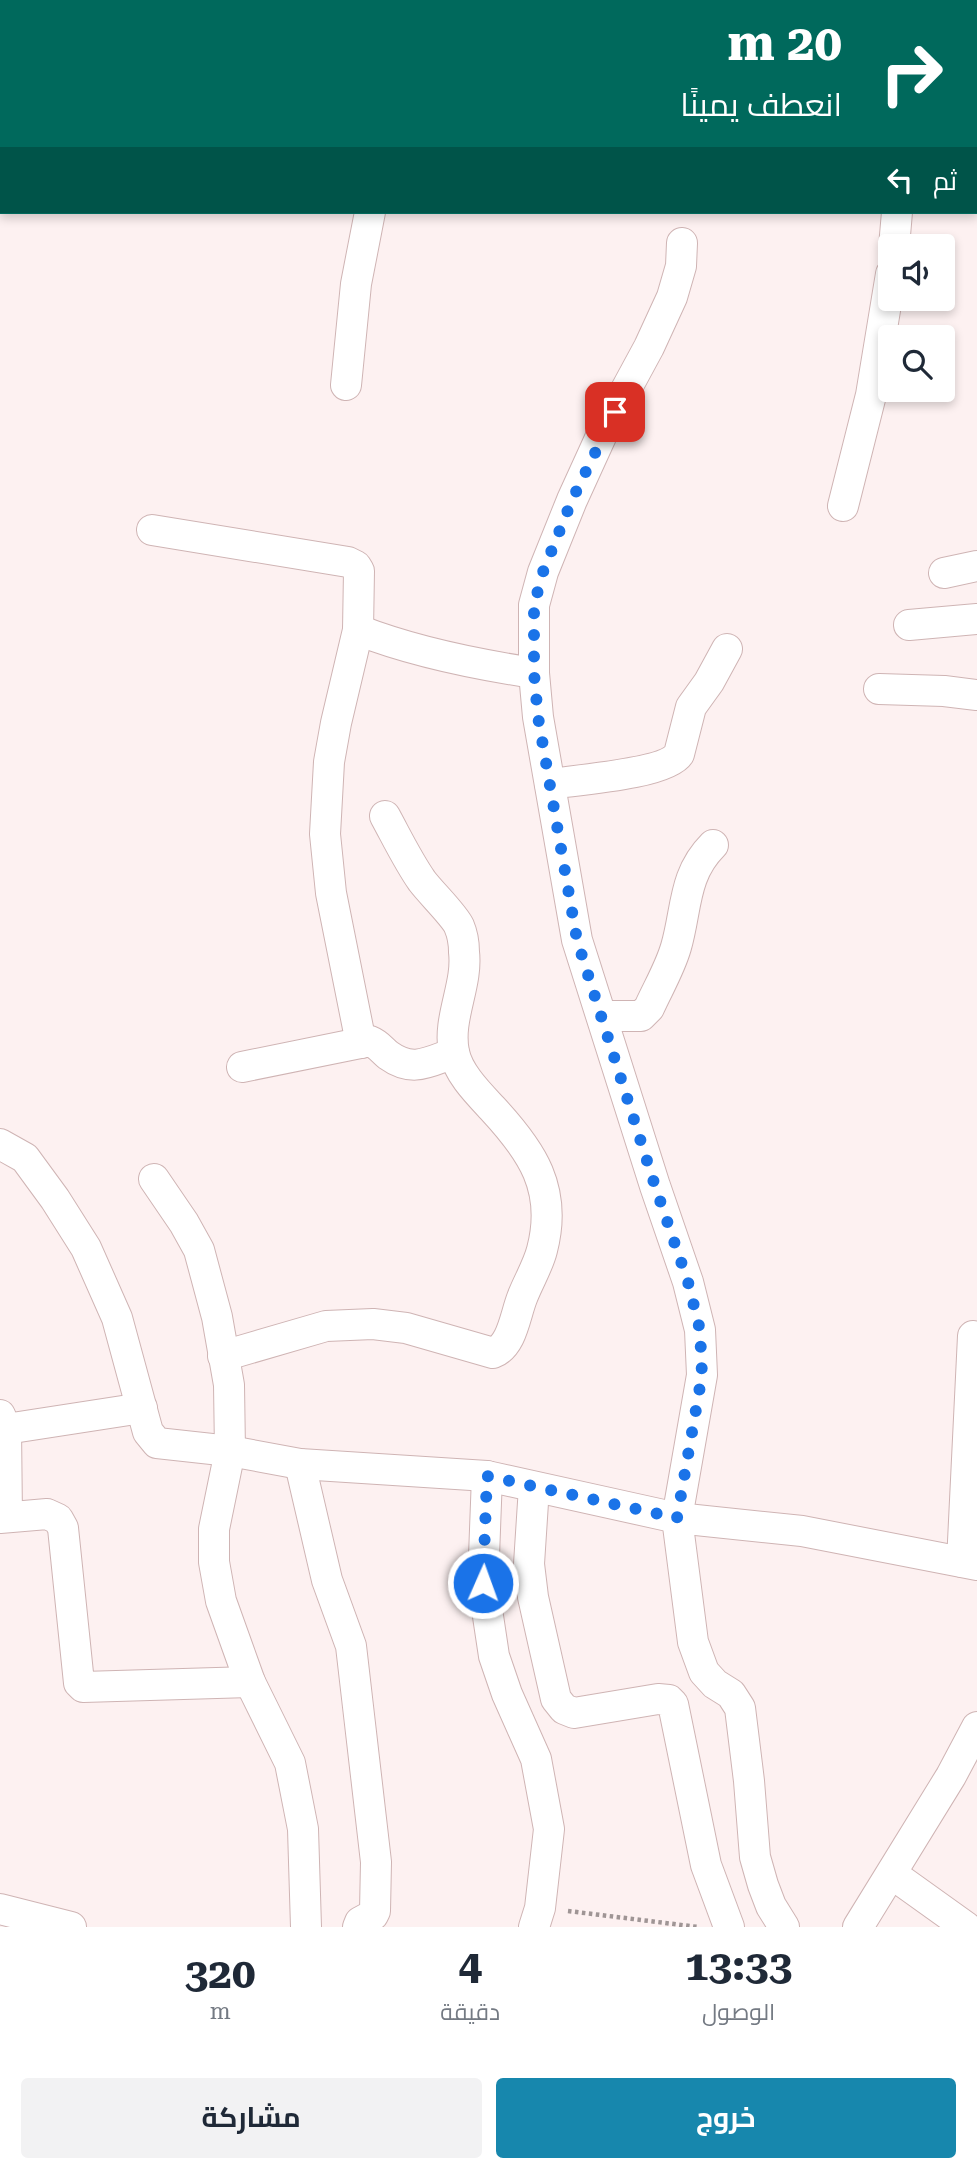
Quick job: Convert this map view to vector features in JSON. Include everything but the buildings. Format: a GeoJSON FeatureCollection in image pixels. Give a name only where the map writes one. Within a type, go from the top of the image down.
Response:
{"type":"FeatureCollection","features":[{"type":"Feature","properties":{"kind":"street"},"geometry":{"type":"LineString","coordinates":[[346,385],[356,284],[370,214]]}},
{"type":"Feature","properties":{"kind":"street"},"geometry":{"type":"LineString","coordinates":[[895,234],[897,214]]}},
{"type":"Feature","properties":{"kind":"street"},"geometry":{"type":"LineString","coordinates":[[682,243],[681,266],[672,297],[649,347],[603,432],[543,572],[534,605],[534,673],[538,717],[577,940],[688,1282],[700,1330],[702,1375],[677,1518],[694,1642],[704,1672],[715,1684],[731,1694],[740,1707],[755,1857],[771,1906],[784,1927]]}},
{"type":"Feature","properties":{"kind":"street"},"geometry":{"type":"LineString","coordinates":[[843,506],[871,396],[885,311]]}},
{"type":"Feature","properties":{"kind":"street"},"geometry":{"type":"LineString","coordinates":[[152,530],[348,562],[359,571],[358,630],[329,762],[326,834],[331,893],[360,1043]]}},
{"type":"Feature","properties":{"kind":"street"},"geometry":{"type":"LineString","coordinates":[[944,573],[977,566]]}},
{"type":"Feature","properties":{"kind":"street"},"geometry":{"type":"LineString","coordinates":[[909,625],[977,619]]}},
{"type":"Feature","properties":{"kind":"street"},"geometry":{"type":"LineString","coordinates":[[358,630],[393,644],[534,673]]}},
{"type":"Feature","properties":{"kind":"street"},"geometry":{"type":"LineString","coordinates":[[550,784],[653,769],[676,759],[691,707],[709,682],[727,649]]}},
{"type":"Feature","properties":{"kind":"street"},"geometry":{"type":"LineString","coordinates":[[879,689],[977,695]]}},
{"type":"Feature","properties":{"kind":"street"},"geometry":{"type":"LineString","coordinates":[[223,1356],[326,1326],[373,1324],[406,1328],[493,1353],[501,1350],[507,1341],[542,1251],[548,1216],[546,1194],[539,1174],[518,1136],[467,1079],[454,1053],[452,1035],[465,953],[459,925],[421,880],[386,816]]}},
{"type":"Feature","properties":{"kind":"street"},"geometry":{"type":"LineString","coordinates":[[602,1016],[642,1016],[649,1008],[676,949],[685,893],[694,870],[713,845]]}},
{"type":"Feature","properties":{"kind":"street"},"geometry":{"type":"LineString","coordinates":[[242,1067],[370,1041],[405,1065],[417,1066],[454,1053]]}},
{"type":"Feature","properties":{"kind":"street"},"geometry":{"type":"LineString","coordinates":[[0,1144],[25,1158],[86,1248],[117,1318],[148,1432],[157,1443],[230,1451],[300,1464],[487,1476],[677,1518],[803,1531],[969,1563],[973,1336]]}},
{"type":"Feature","properties":{"kind":"street"},"geometry":{"type":"LineString","coordinates":[[154,1179],[199,1250],[216,1317],[229,1385],[230,1451],[214,1529],[214,1562],[221,1601],[250,1682],[290,1763],[303,1829],[306,1927]]}},
{"type":"Feature","properties":{"kind":"street"},"geometry":{"type":"LineString","coordinates":[[142,1408],[3,1422],[3,1518],[47,1514],[58,1519],[63,1528],[79,1683],[83,1687],[250,1682]]}},
{"type":"Feature","properties":{"kind":"street"},"geometry":{"type":"LineString","coordinates":[[300,1464],[327,1580],[351,1646],[376,1862],[375,1911],[360,1922],[358,1927]]}},
{"type":"Feature","properties":{"kind":"street"},"geometry":{"type":"LineString","coordinates":[[487,1476],[483,1583],[494,1656],[507,1694],[536,1759],[549,1829],[537,1917]]}},
{"type":"Feature","properties":{"kind":"street"},"geometry":{"type":"LineString","coordinates":[[534,1487],[528,1564],[556,1699],[564,1709],[574,1713],[658,1699],[669,1699],[673,1704],[706,1865],[729,1927]]}},
{"type":"Feature","properties":{"kind":"street"},"geometry":{"type":"LineString","coordinates":[[858,1927],[951,1776],[977,1727]]}},
{"type":"Feature","properties":{"kind":"street"},"geometry":{"type":"LineString","coordinates":[[892,1874],[966,1927]]}},
{"type":"Feature","properties":{"kind":"street"},"geometry":{"type":"LineString","coordinates":[[0,1909],[71,1927]]}},
{"type":"Feature","properties":{"kind":"path"},"geometry":{"type":"LineString","coordinates":[[537,1917],[699,1927]]}},
{"type":"Feature","properties":{"kind":"route"},"geometry":{"type":"LineString","coordinates":[[483,1583],[487,1476],[677,1518],[702,1375],[700,1330],[688,1282],[577,940],[538,717],[534,673],[534,605],[543,572],[572,500],[615,412]]}}]}
